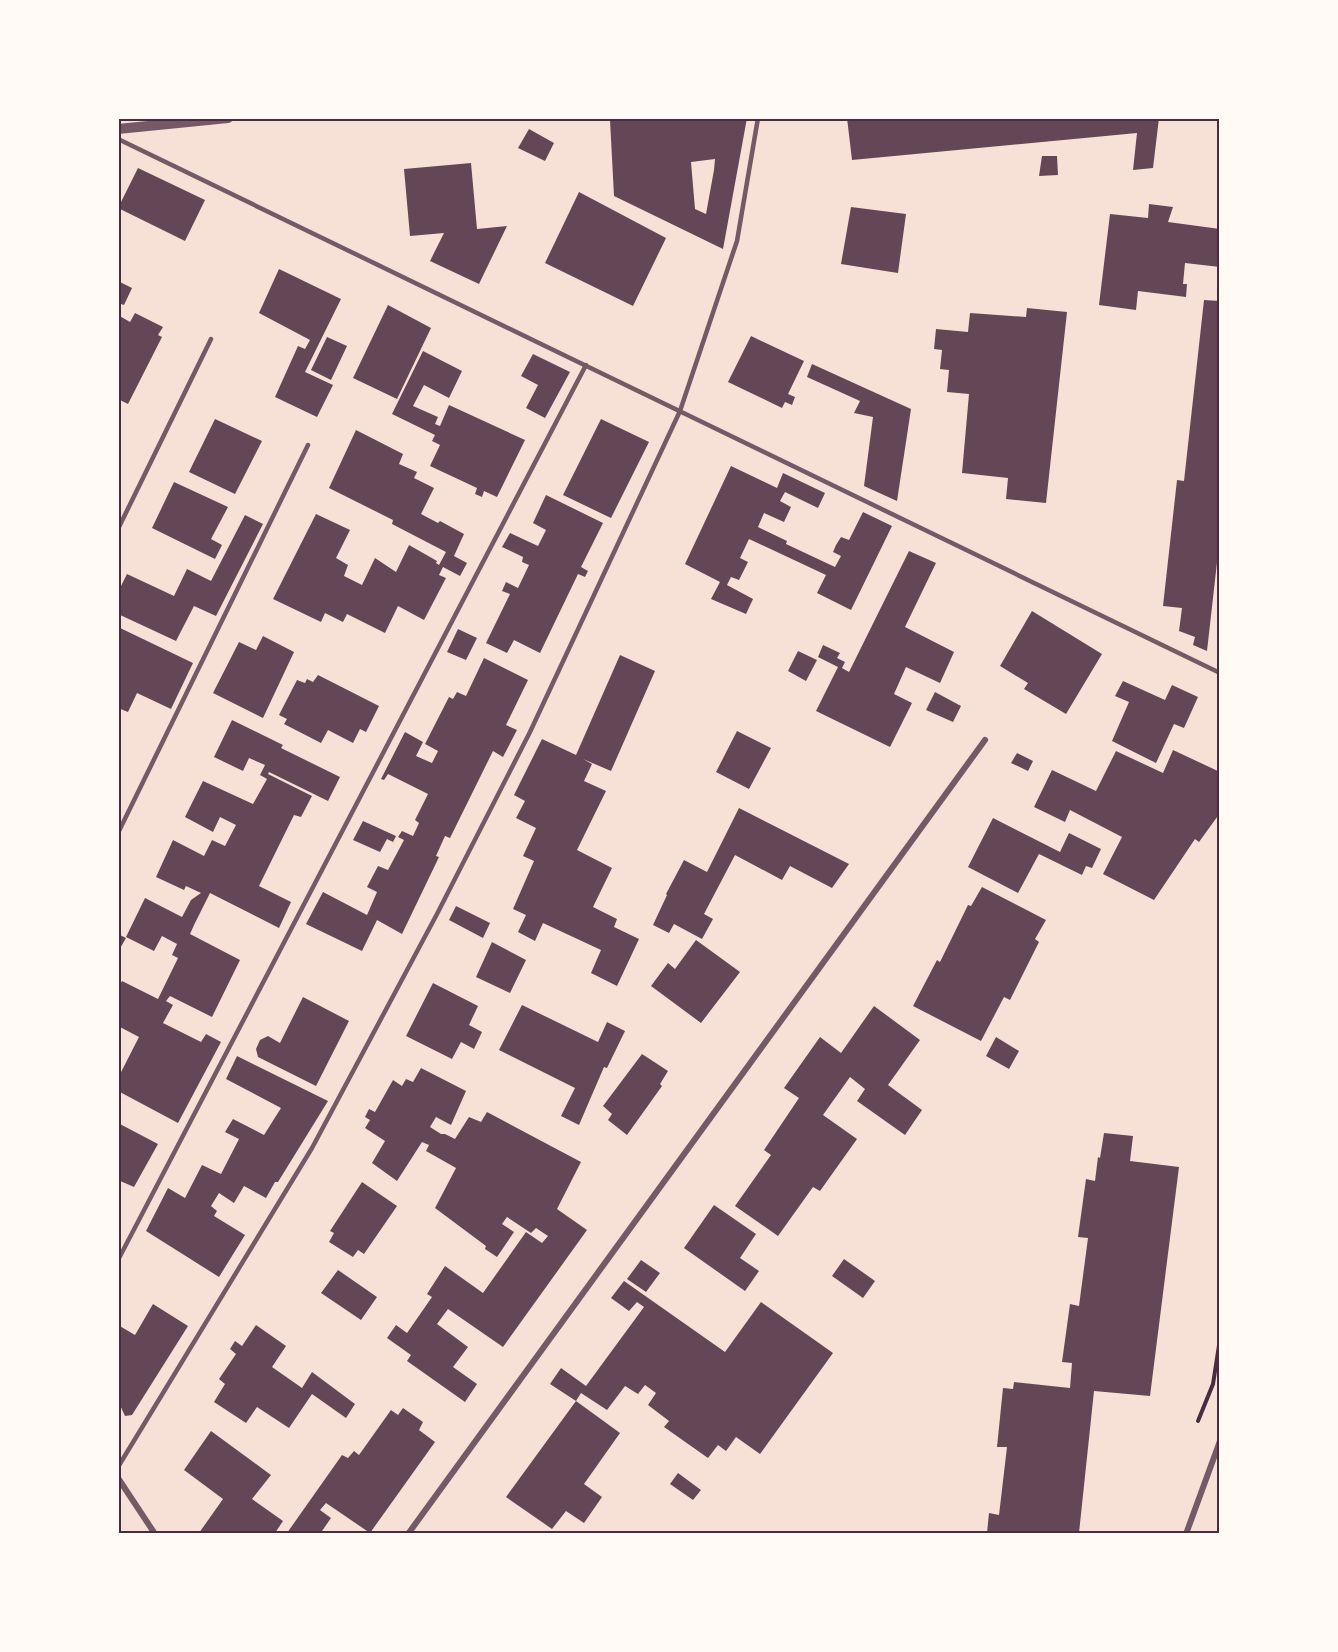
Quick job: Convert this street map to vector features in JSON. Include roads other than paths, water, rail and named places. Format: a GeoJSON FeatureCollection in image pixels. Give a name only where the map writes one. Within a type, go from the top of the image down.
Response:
{"type":"FeatureCollection","features":[{"type":"Feature","properties":{"kind":"street"},"geometry":{"type":"LineString","coordinates":[[118,129],[228,118]]}},
{"type":"Feature","properties":{"kind":"street"},"geometry":{"type":"LineString","coordinates":[[408,1533],[985,740]]}},
{"type":"Feature","properties":{"kind":"street"},"geometry":{"type":"LineString","coordinates":[[1186,1533],[1220,1441]]}},
{"type":"Feature","properties":{"kind":"street"},"geometry":{"type":"LineString","coordinates":[[118,1478],[155,1533]]}},
{"type":"Feature","properties":{"kind":"lane"},"geometry":{"type":"LineString","coordinates":[[118,1467],[312,1148],[426,935],[530,732],[680,411],[737,241],[758,118]]}},
{"type":"Feature","properties":{"kind":"lane"},"geometry":{"type":"LineString","coordinates":[[118,139],[1220,673]]}},
{"type":"Feature","properties":{"kind":"lane"},"geometry":{"type":"LineString","coordinates":[[118,529],[211,339]]}},
{"type":"Feature","properties":{"kind":"lane"},"geometry":{"type":"LineString","coordinates":[[118,1260],[586,365]]}},
{"type":"Feature","properties":{"kind":"lane"},"geometry":{"type":"LineString","coordinates":[[118,832],[308,445]]}}]}
